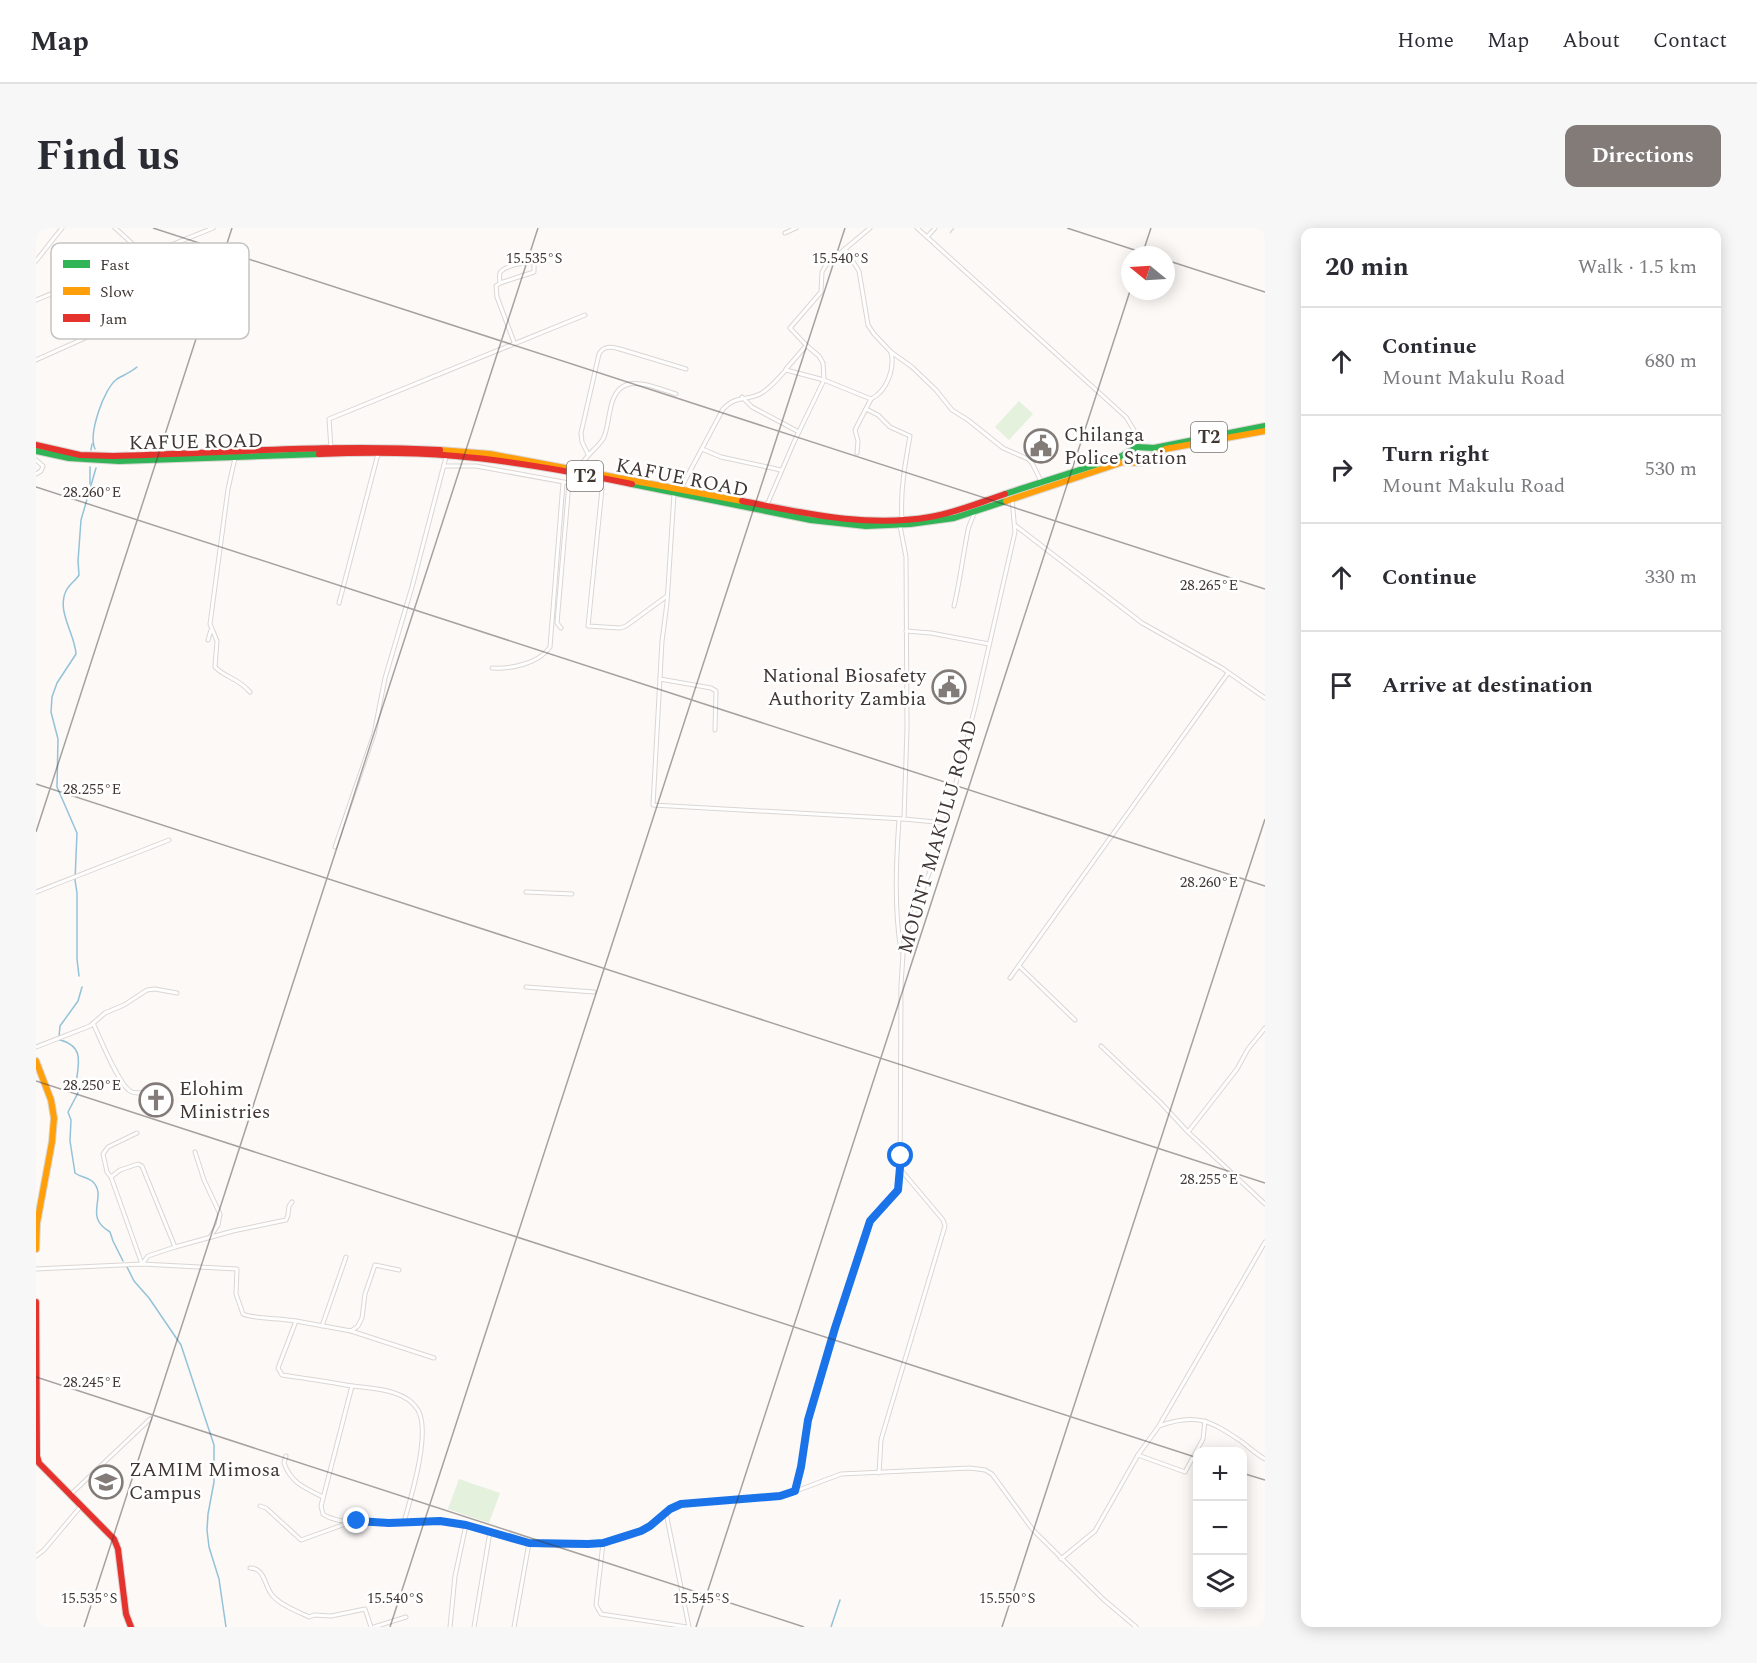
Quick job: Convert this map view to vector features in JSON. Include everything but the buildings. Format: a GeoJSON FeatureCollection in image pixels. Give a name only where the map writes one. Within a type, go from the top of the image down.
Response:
{"type":"FeatureCollection","features":[{"type":"Feature","properties":{"kind":"main road","name":"KAFUE ROAD"},"geometry":{"type":"LineString","coordinates":[[36,445],[80,455],[113,456],[401,448],[470,452],[579,469],[677,492],[834,524],[864,526],[901,523],[954,511],[1120,457],[1137,449],[1265,426]]}},
{"type":"Feature","properties":{"kind":"main road","name":"T2"},"geometry":{"type":"LineString","coordinates":[[1144,461],[1165,449],[1265,431]]}},
{"type":"Feature","properties":{"kind":"main road"},"geometry":{"type":"LineString","coordinates":[[1137,449],[1146,453],[1144,461],[1140,463],[1134,462],[1130,457],[1137,449]]}},
{"type":"Feature","properties":{"kind":"main road","name":"KAFUE ROAD"},"geometry":{"type":"LineString","coordinates":[[36,451],[80,460],[379,453],[447,455],[513,462],[848,520],[901,523],[928,523],[974,512],[1123,462],[1134,462]]}},
{"type":"Feature","properties":{"kind":"main road"},"geometry":{"type":"LineString","coordinates":[[36,1061],[51,1100],[54,1118],[52,1142],[38,1216],[36,1249]]}},
{"type":"Feature","properties":{"kind":"main road"},"geometry":{"type":"LineString","coordinates":[[36,1302],[37,1456],[39,1462],[114,1539],[118,1549],[126,1614],[131,1627]]}},
{"type":"Feature","properties":{"kind":"street"},"geometry":{"type":"LineString","coordinates":[[36,261],[62,228]]}},
{"type":"Feature","properties":{"kind":"street"},"geometry":{"type":"LineString","coordinates":[[115,228],[132,243]]}},
{"type":"Feature","properties":{"kind":"street"},"geometry":{"type":"LineString","coordinates":[[176,243],[213,228]]}},
{"type":"Feature","properties":{"kind":"street"},"geometry":{"type":"LineString","coordinates":[[785,233],[796,228]]}},
{"type":"Feature","properties":{"kind":"street"},"geometry":{"type":"LineString","coordinates":[[766,507],[824,380],[823,363],[819,356],[790,331],[791,326],[821,292],[822,272],[826,265],[870,228]]}},
{"type":"Feature","properties":{"kind":"street"},"geometry":{"type":"LineString","coordinates":[[917,228],[1126,417],[1134,430],[1137,449]]}},
{"type":"Feature","properties":{"kind":"street"},"geometry":{"type":"LineString","coordinates":[[927,237],[935,228]]}},
{"type":"Feature","properties":{"kind":"street"},"geometry":{"type":"LineString","coordinates":[[845,249],[861,276],[868,325],[891,352],[912,367],[955,412],[1003,448],[1028,459],[1042,483]]}},
{"type":"Feature","properties":{"kind":"street"},"geometry":{"type":"LineString","coordinates":[[500,284],[502,270],[526,262],[534,263],[534,272],[496,286],[496,292],[514,342]]}},
{"type":"Feature","properties":{"kind":"street"},"geometry":{"type":"LineString","coordinates":[[36,300],[51,294]]}},
{"type":"Feature","properties":{"kind":"street"},"geometry":{"type":"LineString","coordinates":[[332,449],[329,418],[585,315]]}},
{"type":"Feature","properties":{"kind":"street"},"geometry":{"type":"LineString","coordinates":[[36,360],[83,339]]}},
{"type":"Feature","properties":{"kind":"street"},"geometry":{"type":"LineString","coordinates":[[807,346],[762,393],[742,397],[723,409],[677,492],[651,800],[654,806],[946,823]]}},
{"type":"Feature","properties":{"kind":"street"},"geometry":{"type":"LineString","coordinates":[[588,454],[582,442],[581,433],[602,350],[609,347],[620,349],[686,369]]}},
{"type":"Feature","properties":{"kind":"street"},"geometry":{"type":"LineString","coordinates":[[857,453],[858,441],[855,430],[871,399],[881,392],[891,371],[891,352]]}},
{"type":"Feature","properties":{"kind":"street"},"geometry":{"type":"LineString","coordinates":[[786,370],[824,380],[871,399]]}},
{"type":"Feature","properties":{"kind":"street"},"geometry":{"type":"LineString","coordinates":[[579,469],[583,460],[604,438],[613,397],[626,384],[652,387],[676,394]]}},
{"type":"Feature","properties":{"kind":"street"},"geometry":{"type":"LineString","coordinates":[[742,397],[752,407],[799,432]]}},
{"type":"Feature","properties":{"kind":"street"},"geometry":{"type":"LineString","coordinates":[[866,409],[878,415],[890,427],[910,436],[901,494],[901,523],[906,557],[907,729],[897,912],[902,956]]}},
{"type":"Feature","properties":{"kind":"street"},"geometry":{"type":"LineString","coordinates":[[702,448],[721,457],[781,470]]}},
{"type":"Feature","properties":{"kind":"street"},"geometry":{"type":"LineString","coordinates":[[339,603],[379,453]]}},
{"type":"Feature","properties":{"kind":"street"},"geometry":{"type":"LineString","coordinates":[[335,847],[374,734],[385,678],[447,455]]}},
{"type":"Feature","properties":{"kind":"street"},"geometry":{"type":"LineString","coordinates":[[235,458],[228,489],[210,622],[217,641],[215,668],[243,683],[250,692]]}},
{"type":"Feature","properties":{"kind":"street"},"geometry":{"type":"LineString","coordinates":[[36,460],[42,463],[44,468],[36,474]]}},
{"type":"Feature","properties":{"kind":"street"},"geometry":{"type":"LineString","coordinates":[[511,473],[513,462]]}},
{"type":"Feature","properties":{"kind":"street"},"geometry":{"type":"LineString","coordinates":[[444,466],[476,466],[602,489],[588,626],[620,628],[626,626],[668,596]]}},
{"type":"Feature","properties":{"kind":"street"},"geometry":{"type":"LineString","coordinates":[[492,668],[511,668],[537,658],[546,653],[550,647],[567,472]]}},
{"type":"Feature","properties":{"kind":"street"},"geometry":{"type":"LineString","coordinates":[[561,628],[557,623],[566,482]]}},
{"type":"Feature","properties":{"kind":"street","name":"MOUNT MAKULU ROAD"},"geometry":{"type":"LineString","coordinates":[[795,1491],[811,1406],[864,1239],[873,1216],[895,1194],[900,1183],[902,956],[907,930],[928,879],[946,823],[1016,526],[1012,499]]}},
{"type":"Feature","properties":{"kind":"street"},"geometry":{"type":"LineString","coordinates":[[954,606],[969,526],[974,512]]}},
{"type":"Feature","properties":{"kind":"street"},"geometry":{"type":"LineString","coordinates":[[1016,526],[1142,623],[1228,673],[1265,698]]}},
{"type":"Feature","properties":{"kind":"street"},"geometry":{"type":"LineString","coordinates":[[208,640],[211,628]]}},
{"type":"Feature","properties":{"kind":"street"},"geometry":{"type":"LineString","coordinates":[[906,631],[931,633],[989,644]]}},
{"type":"Feature","properties":{"kind":"street"},"geometry":{"type":"LineString","coordinates":[[1010,978],[1228,673]]}},
{"type":"Feature","properties":{"kind":"street"},"geometry":{"type":"LineString","coordinates":[[660,679],[711,688],[716,691],[715,730]]}},
{"type":"Feature","properties":{"kind":"street"},"geometry":{"type":"LineString","coordinates":[[36,892],[169,840]]}},
{"type":"Feature","properties":{"kind":"street"},"geometry":{"type":"LineString","coordinates":[[526,892],[572,894]]}},
{"type":"Feature","properties":{"kind":"street"},"geometry":{"type":"LineString","coordinates":[[1019,966],[1075,1020]]}},
{"type":"Feature","properties":{"kind":"street"},"geometry":{"type":"LineString","coordinates":[[525,987],[594,992]]}},
{"type":"Feature","properties":{"kind":"street"},"geometry":{"type":"LineString","coordinates":[[36,1047],[93,1023],[105,1013],[124,1005],[147,990],[155,988],[177,993]]}},
{"type":"Feature","properties":{"kind":"street"},"geometry":{"type":"LineString","coordinates":[[93,1023],[127,1089],[137,1093],[153,1090]]}},
{"type":"Feature","properties":{"kind":"street"},"geometry":{"type":"LineString","coordinates":[[1188,1132],[1265,1028]]}},
{"type":"Feature","properties":{"kind":"street"},"geometry":{"type":"LineString","coordinates":[[1101,1046],[1265,1204]]}},
{"type":"Feature","properties":{"kind":"street"},"geometry":{"type":"LineString","coordinates":[[137,1133],[105,1150],[103,1154],[107,1172],[111,1177],[142,1264]]}},
{"type":"Feature","properties":{"kind":"street"},"geometry":{"type":"LineString","coordinates":[[195,1152],[204,1180],[220,1214],[218,1225],[209,1239]]}},
{"type":"Feature","properties":{"kind":"street"},"geometry":{"type":"LineString","coordinates":[[111,1177],[120,1170],[138,1164],[142,1166],[175,1247]]}},
{"type":"Feature","properties":{"kind":"street"},"geometry":{"type":"LineString","coordinates":[[879,1473],[881,1440],[945,1226],[943,1220],[901,1170]]}},
{"type":"Feature","properties":{"kind":"street"},"geometry":{"type":"LineString","coordinates":[[142,1264],[148,1256],[175,1247],[233,1231],[286,1220],[292,1202]]}},
{"type":"Feature","properties":{"kind":"street"},"geometry":{"type":"LineString","coordinates":[[1061,1559],[1095,1531],[1138,1455],[1159,1426],[1265,1242]]}},
{"type":"Feature","properties":{"kind":"street"},"geometry":{"type":"LineString","coordinates":[[322,1326],[346,1257]]}},
{"type":"Feature","properties":{"kind":"street"},"geometry":{"type":"LineString","coordinates":[[36,1269],[142,1264],[237,1269],[236,1294],[243,1314],[250,1317],[279,1318],[351,1331],[434,1358]]}},
{"type":"Feature","properties":{"kind":"street"},"geometry":{"type":"LineString","coordinates":[[351,1331],[358,1326],[362,1318],[363,1303],[375,1266],[399,1270]]}},
{"type":"Feature","properties":{"kind":"street"},"geometry":{"type":"LineString","coordinates":[[296,1321],[279,1362],[278,1372],[399,1395],[414,1404],[420,1415],[422,1435],[418,1465],[404,1522]]}},
{"type":"Feature","properties":{"kind":"street"},"geometry":{"type":"LineString","coordinates":[[352,1386],[323,1497],[321,1511],[325,1516],[353,1521],[440,1521],[466,1525],[529,1543],[568,1545],[603,1543],[641,1531],[681,1504],[780,1496],[841,1474],[970,1468],[985,1470],[992,1474],[1033,1530],[1102,1599],[1136,1627]]}},
{"type":"Feature","properties":{"kind":"street"},"geometry":{"type":"LineString","coordinates":[[1159,1426],[1188,1418],[1205,1421],[1239,1440],[1265,1459]]}},
{"type":"Feature","properties":{"kind":"street"},"geometry":{"type":"LineString","coordinates":[[70,1495],[150,1419]]}},
{"type":"Feature","properties":{"kind":"street"},"geometry":{"type":"LineString","coordinates":[[1138,1455],[1185,1472],[1203,1439],[1205,1421]]}},
{"type":"Feature","properties":{"kind":"street"},"geometry":{"type":"LineString","coordinates":[[286,1456],[284,1463],[292,1478],[299,1485],[323,1497]]}},
{"type":"Feature","properties":{"kind":"street"},"geometry":{"type":"LineString","coordinates":[[36,1556],[44,1550],[81,1506]]}},
{"type":"Feature","properties":{"kind":"street"},"geometry":{"type":"LineString","coordinates":[[260,1506],[266,1508],[301,1540],[353,1521]]}},
{"type":"Feature","properties":{"kind":"street"},"geometry":{"type":"LineString","coordinates":[[603,1543],[596,1605],[601,1614],[688,1627],[666,1513]]}},
{"type":"Feature","properties":{"kind":"street"},"geometry":{"type":"LineString","coordinates":[[450,1627],[455,1576],[466,1525]]}},
{"type":"Feature","properties":{"kind":"street"},"geometry":{"type":"LineString","coordinates":[[474,1627],[490,1532]]}},
{"type":"Feature","properties":{"kind":"street"},"geometry":{"type":"LineString","coordinates":[[514,1627],[529,1543]]}},
{"type":"Feature","properties":{"kind":"street"},"geometry":{"type":"LineString","coordinates":[[250,1568],[260,1571],[266,1586],[276,1599],[309,1617],[331,1616],[365,1609],[373,1627],[406,1617]]}},
{"type":"Feature","properties":{"kind":"green space"},"geometry":{"type":"Polygon","coordinates":[[[1019,401],[1033,414],[1009,440],[995,427],[1019,401]]]}},
{"type":"Feature","properties":{"kind":"green space"},"geometry":{"type":"Polygon","coordinates":[[[459,1479],[500,1493],[489,1523],[448,1509],[459,1479]]]}},
{"type":"Feature","properties":{"kind":"waterway"},"geometry":{"type":"LineString","coordinates":[[95,449],[93,442],[95,423],[102,401],[117,379],[137,367]]}},
{"type":"Feature","properties":{"kind":"waterway"},"geometry":{"type":"LineString","coordinates":[[91,450],[92,444]]}},
{"type":"Feature","properties":{"kind":"waterway"},"geometry":{"type":"LineString","coordinates":[[90,467],[90,484]]}},
{"type":"Feature","properties":{"kind":"waterway"},"geometry":{"type":"LineString","coordinates":[[79,976],[75,880],[77,833],[57,787],[58,739],[51,712],[52,697],[57,683],[76,654],[63,605],[68,587],[79,575],[81,520],[96,468]]}},
{"type":"Feature","properties":{"kind":"waterway"},"geometry":{"type":"LineString","coordinates":[[59,1037],[60,1026],[78,1001],[82,987]]}},
{"type":"Feature","properties":{"kind":"waterway"},"geometry":{"type":"LineString","coordinates":[[60,1040],[73,1046],[78,1056],[76,1083]]}},
{"type":"Feature","properties":{"kind":"waterway"},"geometry":{"type":"LineString","coordinates":[[77,1084],[80,1089],[68,1112],[71,1120],[70,1141],[75,1173],[92,1181],[97,1187],[96,1213],[98,1219],[102,1226],[110,1232],[123,1261]]}},
{"type":"Feature","properties":{"kind":"waterway"},"geometry":{"type":"LineString","coordinates":[[127,1267],[134,1281],[149,1298],[181,1345],[214,1445],[214,1482],[207,1530],[209,1547],[219,1579],[226,1627]]}},
{"type":"Feature","properties":{"kind":"waterway"},"geometry":{"type":"LineString","coordinates":[[831,1627],[840,1600]]}},
{"type":"Feature","properties":{"kind":"railway"},"geometry":{"type":"LineString","coordinates":[[950,233],[954,228]]}},
{"type":"Feature","properties":{"kind":"traffic: fast"},"geometry":{"type":"LineString","coordinates":[[1005,494],[1120,457],[1137,447],[1154,448],[1265,426]]}},
{"type":"Feature","properties":{"kind":"traffic: fast"},"geometry":{"type":"LineString","coordinates":[[36,451],[69,458],[119,461],[319,454]]}},
{"type":"Feature","properties":{"kind":"traffic: fast"},"geometry":{"type":"LineString","coordinates":[[632,484],[811,520],[866,526],[910,524],[954,518],[1006,501]]}},
{"type":"Feature","properties":{"kind":"traffic: slow"},"geometry":{"type":"LineString","coordinates":[[1006,501],[1123,462],[1140,463],[1165,449],[1265,431]]}},
{"type":"Feature","properties":{"kind":"traffic: slow"},"geometry":{"type":"LineString","coordinates":[[440,450],[490,454],[742,501]]}},
{"type":"Feature","properties":{"kind":"traffic: slow"},"geometry":{"type":"LineString","coordinates":[[36,1061],[51,1100],[54,1118],[52,1142],[37,1223],[36,1249]]}},
{"type":"Feature","properties":{"kind":"traffic: jam"},"geometry":{"type":"LineString","coordinates":[[36,445],[80,455],[113,456],[317,448],[440,450]]}},
{"type":"Feature","properties":{"kind":"traffic: jam"},"geometry":{"type":"LineString","coordinates":[[319,454],[388,453],[456,456],[544,467],[632,484]]}},
{"type":"Feature","properties":{"kind":"traffic: jam"},"geometry":{"type":"LineString","coordinates":[[742,501],[835,518],[882,521],[930,517],[1005,494]]}},
{"type":"Feature","properties":{"kind":"traffic: jam"},"geometry":{"type":"LineString","coordinates":[[36,1302],[37,1456],[39,1463],[114,1539],[118,1549],[126,1614],[131,1627]]}},
{"type":"Feature","properties":{"kind":"place","name":"Chilanga Police Station"},"geometry":{"type":"Point","coordinates":[1041,446]}},
{"type":"Feature","properties":{"kind":"place","name":"National Biosafety Authority Zambia"},"geometry":{"type":"Point","coordinates":[949,687]}},
{"type":"Feature","properties":{"kind":"place","name":"Elohim Ministries"},"geometry":{"type":"Point","coordinates":[156,1100]}},
{"type":"Feature","properties":{"kind":"place","name":"ZAMIM Mimosa Campus"},"geometry":{"type":"Point","coordinates":[106,1482]}},
{"type":"Feature","properties":{"kind":"route"},"geometry":{"type":"LineString","coordinates":[[357,1521],[389,1523],[440,1521],[466,1525],[529,1543],[568,1545],[603,1543],[641,1531],[670,1509],[681,1504],[780,1496],[795,1491],[811,1406],[835,1328],[870,1221],[898,1190],[901,1156]]}}]}
